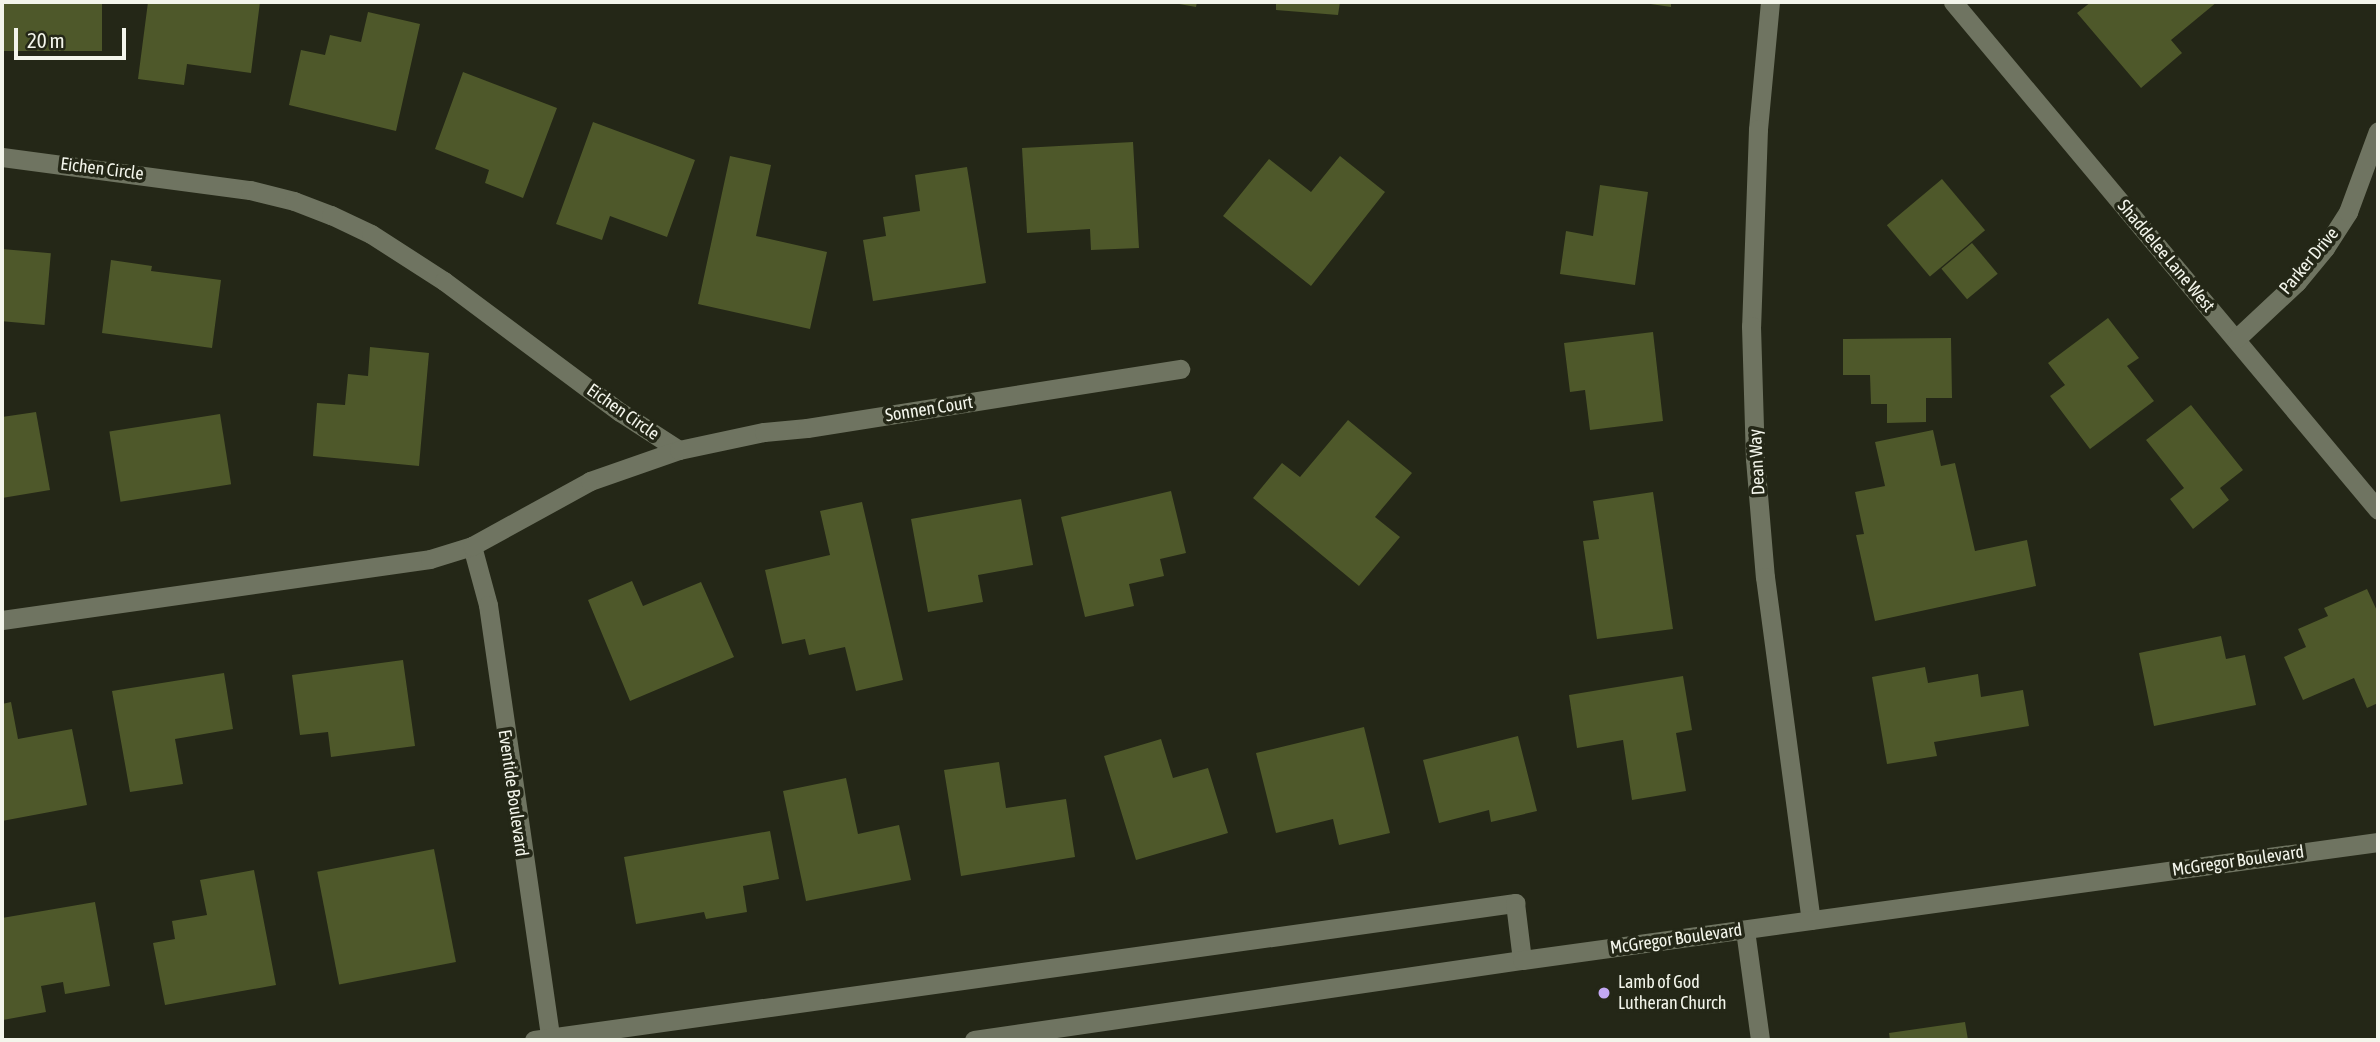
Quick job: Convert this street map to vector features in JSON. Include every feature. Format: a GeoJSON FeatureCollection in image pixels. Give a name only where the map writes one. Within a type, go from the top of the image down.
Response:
{"type":"FeatureCollection","features":[{"type":"Feature","properties":{"kind":"street","name":"Dean Way"},"geometry":{"type":"LineString","coordinates":[[1770,2],[1758,129],[1752,313],[1755,458],[1765,577],[1811,920]]}},
{"type":"Feature","properties":{"kind":"street","name":"Shaddelee Lane West"},"geometry":{"type":"LineString","coordinates":[[1962,5],[2378,510]]}},
{"type":"Feature","properties":{"kind":"street","name":"Parker Drive"},"geometry":{"type":"LineString","coordinates":[[2236,339],[2297,282],[2325,248],[2348,212],[2378,131]]}},
{"type":"Feature","properties":{"kind":"street","name":"Eichen Circle"},"geometry":{"type":"LineString","coordinates":[[2,157],[250,190],[294,201],[331,215],[371,234],[444,281],[620,412],[679,450]]}},
{"type":"Feature","properties":{"kind":"street","name":"Sonnen Court"},"geometry":{"type":"LineString","coordinates":[[679,450],[764,432],[807,428],[1180,369]]}},
{"type":"Feature","properties":{"kind":"street","name":"Eichen Circle"},"geometry":{"type":"LineString","coordinates":[[2,620],[384,568],[430,559],[472,546],[590,481],[679,450]]}},
{"type":"Feature","properties":{"kind":"street","name":"Eventide Boulevard"},"geometry":{"type":"LineString","coordinates":[[472,546],[488,605],[545,1039]]}},
{"type":"Feature","properties":{"kind":"street","name":"McGregor Boulevard"},"geometry":{"type":"LineString","coordinates":[[975,1040],[1522,960],[2378,842]]}},
{"type":"Feature","properties":{"kind":"street"},"geometry":{"type":"LineString","coordinates":[[545,1039],[1515,903],[1522,960]]}},
{"type":"Feature","properties":{"kind":"street"},"geometry":{"type":"LineString","coordinates":[[1745,930],[1760,1040]]}},
{"type":"Feature","properties":{"kind":"building"},"geometry":{"type":"Polygon","coordinates":[[[2,2],[102,2],[102,51],[2,51],[2,2]]]}},
{"type":"Feature","properties":{"kind":"building"},"geometry":{"type":"Polygon","coordinates":[[[148,2],[260,2],[251,73],[187,64],[184,85],[138,79],[148,2]]]}},
{"type":"Feature","properties":{"kind":"building"},"geometry":{"type":"Polygon","coordinates":[[[1168,2],[1197,2],[1196,7],[1168,2]]]}},
{"type":"Feature","properties":{"kind":"building"},"geometry":{"type":"Polygon","coordinates":[[[1276,2],[1340,2],[1338,15],[1276,10],[1276,2]]]}},
{"type":"Feature","properties":{"kind":"building"},"geometry":{"type":"Polygon","coordinates":[[[1637,2],[1671,2],[1671,7],[1637,2]]]}},
{"type":"Feature","properties":{"kind":"building"},"geometry":{"type":"Polygon","coordinates":[[[2091,2],[2217,2],[2171,40],[2182,53],[2141,88],[2077,13],[2091,2]]]}},
{"type":"Feature","properties":{"kind":"building"},"geometry":{"type":"Polygon","coordinates":[[[368,12],[420,24],[396,131],[289,105],[301,50],[325,55],[330,35],[361,42],[368,12]]]}},
{"type":"Feature","properties":{"kind":"building"},"geometry":{"type":"Polygon","coordinates":[[[463,72],[557,108],[523,198],[485,183],[489,170],[435,149],[463,72]]]}},
{"type":"Feature","properties":{"kind":"building"},"geometry":{"type":"Polygon","coordinates":[[[593,122],[695,160],[667,237],[610,216],[602,240],[556,224],[593,122]]]}},
{"type":"Feature","properties":{"kind":"building"},"geometry":{"type":"Polygon","coordinates":[[[1133,142],[1139,248],[1091,250],[1090,229],[1027,233],[1022,148],[1133,142]]]}},
{"type":"Feature","properties":{"kind":"building"},"geometry":{"type":"Polygon","coordinates":[[[730,156],[771,165],[756,236],[827,252],[810,329],[698,304],[730,156]]]}},
{"type":"Feature","properties":{"kind":"building"},"geometry":{"type":"Polygon","coordinates":[[[1340,156],[1385,192],[1311,286],[1223,216],[1269,159],[1311,192],[1340,156]]]}},
{"type":"Feature","properties":{"kind":"building"},"geometry":{"type":"Polygon","coordinates":[[[967,167],[986,283],[873,301],[863,240],[886,236],[883,217],[920,211],[915,175],[967,167]]]}},
{"type":"Feature","properties":{"kind":"building"},"geometry":{"type":"Polygon","coordinates":[[[1942,179],[1985,230],[1930,277],[1887,225],[1942,179]]]}},
{"type":"Feature","properties":{"kind":"building"},"geometry":{"type":"Polygon","coordinates":[[[1600,185],[1648,192],[1635,285],[1560,274],[1566,231],[1593,236],[1600,185]]]}},
{"type":"Feature","properties":{"kind":"building"},"geometry":{"type":"Polygon","coordinates":[[[1972,243],[1998,274],[1967,299],[1941,269],[1972,243]]]}},
{"type":"Feature","properties":{"kind":"building"},"geometry":{"type":"Polygon","coordinates":[[[2,249],[51,253],[45,325],[2,321],[2,249]]]}},
{"type":"Feature","properties":{"kind":"building"},"geometry":{"type":"Polygon","coordinates":[[[111,260],[152,266],[151,271],[221,280],[212,348],[102,333],[111,260]]]}},
{"type":"Feature","properties":{"kind":"building"},"geometry":{"type":"Polygon","coordinates":[[[2108,318],[2139,358],[2127,366],[2154,401],[2090,449],[2050,396],[2065,385],[2048,363],[2108,318]]]}},
{"type":"Feature","properties":{"kind":"building"},"geometry":{"type":"Polygon","coordinates":[[[1653,332],[1663,421],[1590,430],[1585,390],[1570,392],[1564,343],[1653,332]]]}},
{"type":"Feature","properties":{"kind":"building"},"geometry":{"type":"Polygon","coordinates":[[[1951,338],[1952,398],[1926,398],[1926,422],[1887,423],[1887,404],[1871,404],[1870,375],[1843,375],[1843,339],[1951,338]]]}},
{"type":"Feature","properties":{"kind":"building"},"geometry":{"type":"Polygon","coordinates":[[[370,347],[429,353],[419,466],[313,456],[317,403],[345,405],[348,374],[368,376],[370,347]]]}},
{"type":"Feature","properties":{"kind":"building"},"geometry":{"type":"Polygon","coordinates":[[[2191,405],[2243,470],[2220,488],[2229,500],[2193,529],[2170,499],[2184,488],[2146,440],[2191,405]]]}},
{"type":"Feature","properties":{"kind":"building"},"geometry":{"type":"Polygon","coordinates":[[[36,412],[50,490],[2,498],[2,417],[36,412]]]}},
{"type":"Feature","properties":{"kind":"building"},"geometry":{"type":"Polygon","coordinates":[[[220,414],[231,484],[120,502],[109,432],[220,414]]]}},
{"type":"Feature","properties":{"kind":"building"},"geometry":{"type":"Polygon","coordinates":[[[1348,420],[1412,473],[1375,517],[1400,537],[1359,586],[1253,498],[1282,463],[1300,477],[1348,420]]]}},
{"type":"Feature","properties":{"kind":"building"},"geometry":{"type":"Polygon","coordinates":[[[1933,430],[1941,466],[1955,463],[1975,551],[2027,540],[2036,586],[1875,621],[1856,535],[1864,534],[1855,492],[1885,486],[1875,442],[1933,430]]]}},
{"type":"Feature","properties":{"kind":"building"},"geometry":{"type":"Polygon","coordinates":[[[1171,491],[1186,553],[1160,559],[1164,576],[1129,584],[1134,606],[1085,617],[1061,517],[1171,491]]]}},
{"type":"Feature","properties":{"kind":"building"},"geometry":{"type":"Polygon","coordinates":[[[1653,492],[1673,629],[1597,639],[1583,541],[1599,539],[1593,501],[1653,492]]]}},
{"type":"Feature","properties":{"kind":"building"},"geometry":{"type":"Polygon","coordinates":[[[1021,499],[1033,565],[978,575],[983,602],[928,612],[911,519],[1021,499]]]}},
{"type":"Feature","properties":{"kind":"building"},"geometry":{"type":"Polygon","coordinates":[[[862,502],[903,680],[856,691],[845,647],[809,655],[805,639],[782,644],[765,570],[830,555],[820,511],[862,502]]]}},
{"type":"Feature","properties":{"kind":"building"},"geometry":{"type":"Polygon","coordinates":[[[632,581],[643,606],[701,582],[734,657],[630,701],[588,600],[632,581]]]}},
{"type":"Feature","properties":{"kind":"building"},"geometry":{"type":"Polygon","coordinates":[[[2367,589],[2378,613],[2378,703],[2367,708],[2354,678],[2303,700],[2284,657],[2306,647],[2298,629],[2328,616],[2324,608],[2367,589]]]}},
{"type":"Feature","properties":{"kind":"building"},"geometry":{"type":"Polygon","coordinates":[[[2221,636],[2226,659],[2245,655],[2256,705],[2154,726],[2139,653],[2221,636]]]}},
{"type":"Feature","properties":{"kind":"building"},"geometry":{"type":"Polygon","coordinates":[[[403,660],[415,746],[331,757],[328,732],[300,735],[292,675],[403,660]]]}},
{"type":"Feature","properties":{"kind":"building"},"geometry":{"type":"Polygon","coordinates":[[[1925,667],[1928,683],[1978,674],[1981,697],[2023,690],[2029,726],[1934,742],[1937,756],[1887,764],[1872,677],[1925,667]]]}},
{"type":"Feature","properties":{"kind":"building"},"geometry":{"type":"Polygon","coordinates":[[[224,673],[233,729],[175,739],[183,784],[130,792],[112,691],[224,673]]]}},
{"type":"Feature","properties":{"kind":"building"},"geometry":{"type":"Polygon","coordinates":[[[1683,676],[1692,730],[1676,733],[1686,791],[1632,800],[1623,740],[1577,748],[1569,695],[1683,676]]]}},
{"type":"Feature","properties":{"kind":"building"},"geometry":{"type":"Polygon","coordinates":[[[11,702],[18,739],[72,729],[87,805],[2,821],[2,704],[11,702]]]}},
{"type":"Feature","properties":{"kind":"building"},"geometry":{"type":"Polygon","coordinates":[[[1364,727],[1390,833],[1339,845],[1333,819],[1276,833],[1256,753],[1364,727]]]}},
{"type":"Feature","properties":{"kind":"building"},"geometry":{"type":"Polygon","coordinates":[[[1518,736],[1537,811],[1491,822],[1489,810],[1439,823],[1423,760],[1518,736]]]}},
{"type":"Feature","properties":{"kind":"building"},"geometry":{"type":"Polygon","coordinates":[[[1161,739],[1173,778],[1208,768],[1228,833],[1136,860],[1104,756],[1161,739]]]}},
{"type":"Feature","properties":{"kind":"building"},"geometry":{"type":"Polygon","coordinates":[[[999,762],[1006,808],[1066,799],[1075,857],[961,876],[944,770],[999,762]]]}},
{"type":"Feature","properties":{"kind":"building"},"geometry":{"type":"Polygon","coordinates":[[[846,778],[858,834],[899,825],[911,880],[806,901],[783,791],[846,778]]]}},
{"type":"Feature","properties":{"kind":"building"},"geometry":{"type":"Polygon","coordinates":[[[770,831],[779,879],[743,886],[747,912],[706,919],[704,912],[636,924],[624,857],[770,831]]]}},
{"type":"Feature","properties":{"kind":"building"},"geometry":{"type":"Polygon","coordinates":[[[434,849],[456,962],[339,985],[317,872],[434,849]]]}},
{"type":"Feature","properties":{"kind":"building"},"geometry":{"type":"Polygon","coordinates":[[[254,870],[276,985],[165,1005],[153,943],[175,939],[172,921],[207,915],[200,880],[254,870]]]}},
{"type":"Feature","properties":{"kind":"building"},"geometry":{"type":"Polygon","coordinates":[[[95,902],[110,986],[65,994],[63,982],[41,986],[46,1012],[3,1020],[2,918],[95,902]]]}},
{"type":"Feature","properties":{"kind":"building"},"geometry":{"type":"Polygon","coordinates":[[[1965,1022],[1968,1040],[1890,1040],[1889,1033],[1965,1022]]]}},
{"type":"Feature","properties":{"kind":"place","name":"Lamb of God Lutheran Church"},"geometry":{"type":"Point","coordinates":[1604,993]}}]}
